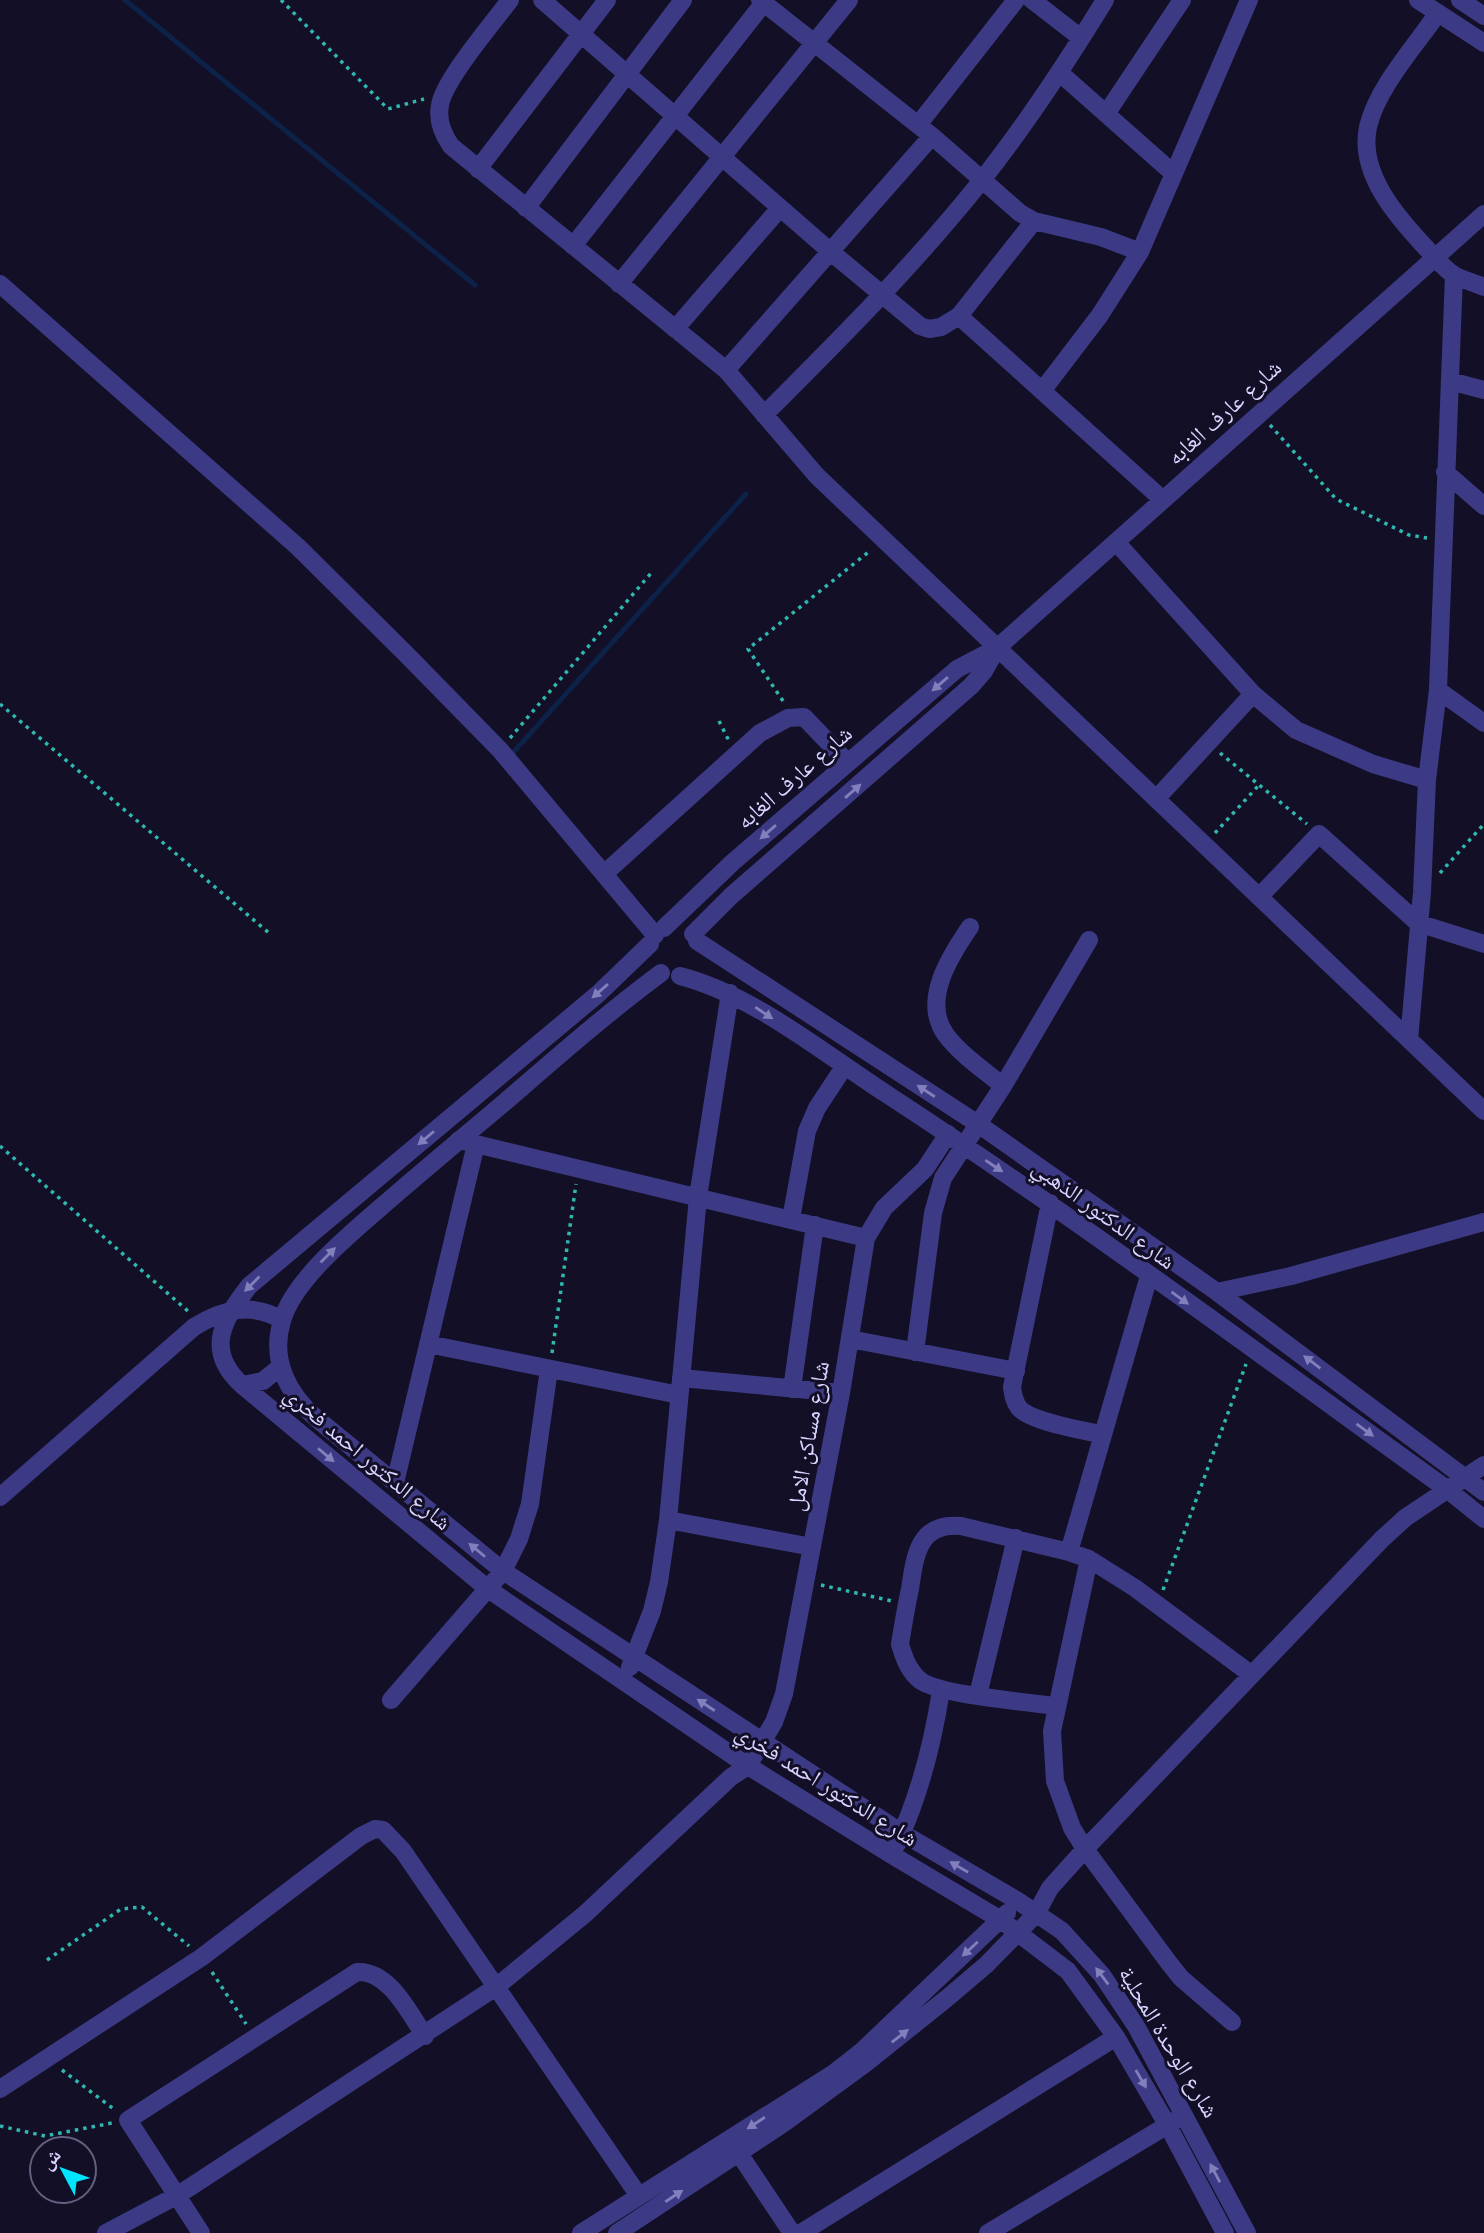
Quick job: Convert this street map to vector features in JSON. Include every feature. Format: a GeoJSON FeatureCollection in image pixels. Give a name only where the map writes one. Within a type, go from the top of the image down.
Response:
{"type":"FeatureCollection","features":[{"type":"Feature","properties":{"kind":"street"},"geometry":{"type":"LineString","coordinates":[[510,0],[442,94],[439,121],[450,146],[726,370],[817,476],[1484,1111]]}},
{"type":"Feature","properties":{"kind":"street"},"geometry":{"type":"LineString","coordinates":[[542,0],[912,321],[929,329],[951,323],[959,316],[1034,222]]}},
{"type":"Feature","properties":{"kind":"street"},"geometry":{"type":"LineString","coordinates":[[478,169],[607,0]]}},
{"type":"Feature","properties":{"kind":"street"},"geometry":{"type":"LineString","coordinates":[[526,208],[682,0]]}},
{"type":"Feature","properties":{"kind":"street"},"geometry":{"type":"LineString","coordinates":[[619,284],[849,0]]}},
{"type":"Feature","properties":{"kind":"street"},"geometry":{"type":"LineString","coordinates":[[726,370],[831,252],[925,131],[1016,0]]}},
{"type":"Feature","properties":{"kind":"street"},"geometry":{"type":"LineString","coordinates":[[1032,0],[1081,38]]}},
{"type":"Feature","properties":{"kind":"street"},"geometry":{"type":"LineString","coordinates":[[764,415],[883,296],[982,180],[1060,73],[1105,0]]}},
{"type":"Feature","properties":{"kind":"street"},"geometry":{"type":"LineString","coordinates":[[1106,114],[1182,0]]}},
{"type":"Feature","properties":{"kind":"street"},"geometry":{"type":"LineString","coordinates":[[1042,391],[1100,315],[1140,252],[1249,0]]}},
{"type":"Feature","properties":{"kind":"street"},"geometry":{"type":"LineString","coordinates":[[1418,0],[1484,43]]}},
{"type":"Feature","properties":{"kind":"street"},"geometry":{"type":"LineString","coordinates":[[1460,0],[1484,16]]}},
{"type":"Feature","properties":{"kind":"street"},"geometry":{"type":"LineString","coordinates":[[573,246],[764,1],[925,131],[1020,213],[1034,222],[1101,237],[1140,252]]}},
{"type":"Feature","properties":{"kind":"street"},"geometry":{"type":"LineString","coordinates":[[1438,13],[1380,96],[1367,130],[1371,166],[1386,200],[1435,257],[1454,275],[1484,287]]}},
{"type":"Feature","properties":{"kind":"street"},"geometry":{"type":"LineString","coordinates":[[1060,73],[1174,174]]}},
{"type":"Feature","properties":{"kind":"street"},"geometry":{"type":"LineString","coordinates":[[675,329],[780,208]]}},
{"type":"Feature","properties":{"kind":"street","name":"شارع عارف الغابه"},"geometry":{"type":"LineString","coordinates":[[656,936],[733,862],[957,669],[997,648],[1484,214]]}},
{"type":"Feature","properties":{"kind":"street"},"geometry":{"type":"LineString","coordinates":[[1409,1040],[1422,892],[1427,780],[1438,690],[1454,275]]}},
{"type":"Feature","properties":{"kind":"street"},"geometry":{"type":"LineString","coordinates":[[0,284],[298,547],[500,750],[656,936]]}},
{"type":"Feature","properties":{"kind":"street"},"geometry":{"type":"LineString","coordinates":[[959,316],[1163,500]]}},
{"type":"Feature","properties":{"kind":"street"},"geometry":{"type":"LineString","coordinates":[[1450,381],[1484,390]]}},
{"type":"Feature","properties":{"kind":"street"},"geometry":{"type":"LineString","coordinates":[[1445,472],[1484,506]]}},
{"type":"Feature","properties":{"kind":"street"},"geometry":{"type":"LineString","coordinates":[[1116,542],[1253,694],[1296,730],[1311,739],[1373,764],[1427,780]]}},
{"type":"Feature","properties":{"kind":"street","name":"شارع عارف الغابه"},"geometry":{"type":"LineString","coordinates":[[692,955],[731,896],[971,686],[984,671],[997,648]]}},
{"type":"Feature","properties":{"kind":"street"},"geometry":{"type":"LineString","coordinates":[[1438,690],[1484,723]]}},
{"type":"Feature","properties":{"kind":"street"},"geometry":{"type":"LineString","coordinates":[[1156,799],[1253,694]]}},
{"type":"Feature","properties":{"kind":"street"},"geometry":{"type":"LineString","coordinates":[[605,873],[752,740],[776,723],[793,717],[804,717],[848,763]]}},
{"type":"Feature","properties":{"kind":"street"},"geometry":{"type":"LineString","coordinates":[[1259,897],[1319,834],[1418,923],[1484,944]]}},
{"type":"Feature","properties":{"kind":"street"},"geometry":{"type":"LineString","coordinates":[[674,926],[685,928],[692,955],[670,976],[661,973],[653,965],[649,955],[656,936],[674,926]]}},
{"type":"Feature","properties":{"kind":"street"},"geometry":{"type":"LineString","coordinates":[[970,927],[939,984],[937,1013],[945,1034],[954,1045],[1003,1086]]}},
{"type":"Feature","properties":{"kind":"street","name":"شارع الدكتور احمد فخري"},"geometry":{"type":"LineString","coordinates":[[656,936],[587,1003],[249,1286],[224,1322],[220,1336],[221,1350],[228,1370],[242,1385],[488,1589],[748,1766],[1001,1920]]}},
{"type":"Feature","properties":{"kind":"street"},"geometry":{"type":"LineString","coordinates":[[915,1352],[937,1195],[943,1178],[1003,1086],[1089,940]]}},
{"type":"Feature","properties":{"kind":"street","name":"شارع الدكتور الذهبي"},"geometry":{"type":"LineString","coordinates":[[692,955],[730,993],[1050,1203],[1448,1490],[1484,1519]]}},
{"type":"Feature","properties":{"kind":"street","name":"شارع الدكتور الذهبي"},"geometry":{"type":"LineString","coordinates":[[692,955],[978,1125],[1217,1292],[1484,1492]]}},
{"type":"Feature","properties":{"kind":"street","name":"شارع الدكتور احمد فخري"},"geometry":{"type":"LineString","coordinates":[[661,973],[631,995],[468,1142],[325,1258],[291,1300],[282,1320],[278,1343],[280,1367],[288,1388],[301,1405],[503,1571],[902,1833],[1018,1901]]}},
{"type":"Feature","properties":{"kind":"street"},"geometry":{"type":"LineString","coordinates":[[624,1680],[635,1658],[657,1591],[668,1520],[698,1197],[730,993]]}},
{"type":"Feature","properties":{"kind":"street"},"geometry":{"type":"LineString","coordinates":[[791,1219],[807,1131],[823,1097],[844,1067]]}},
{"type":"Feature","properties":{"kind":"street","name":"شارع مساكن الامل"},"geometry":{"type":"LineString","coordinates":[[748,1766],[774,1722],[784,1694],[841,1393],[866,1238],[884,1208],[925,1169],[948,1134]]}},
{"type":"Feature","properties":{"kind":"street"},"geometry":{"type":"LineString","coordinates":[[395,1483],[428,1344],[468,1142],[866,1238]]}},
{"type":"Feature","properties":{"kind":"street"},"geometry":{"type":"LineString","coordinates":[[1050,1203],[1012,1387],[1014,1400],[1021,1410],[1032,1416],[1103,1435]]}},
{"type":"Feature","properties":{"kind":"street"},"geometry":{"type":"LineString","coordinates":[[1217,1292],[1291,1276],[1484,1222]]}},
{"type":"Feature","properties":{"kind":"street"},"geometry":{"type":"LineString","coordinates":[[792,1389],[815,1226]]}},
{"type":"Feature","properties":{"kind":"street"},"geometry":{"type":"LineString","coordinates":[[1069,1552],[1150,1276]]}},
{"type":"Feature","properties":{"kind":"street"},"geometry":{"type":"LineString","coordinates":[[0,1497],[201,1323],[231,1310],[257,1310],[282,1320]]}},
{"type":"Feature","properties":{"kind":"street"},"geometry":{"type":"LineString","coordinates":[[850,1339],[1016,1371]]}},
{"type":"Feature","properties":{"kind":"street"},"geometry":{"type":"LineString","coordinates":[[428,1344],[549,1369],[680,1387],[792,1389],[841,1393]]}},
{"type":"Feature","properties":{"kind":"street"},"geometry":{"type":"LineString","coordinates":[[242,1385],[263,1381],[280,1367]]}},
{"type":"Feature","properties":{"kind":"street"},"geometry":{"type":"LineString","coordinates":[[391,1700],[503,1571],[519,1539],[530,1504],[549,1369]]}},
{"type":"Feature","properties":{"kind":"street"},"geometry":{"type":"LineString","coordinates":[[617,2233],[734,2147],[946,1999],[986,1965],[1036,1914],[1050,1888],[1085,1849],[1382,1539],[1405,1518],[1484,1465]]}},
{"type":"Feature","properties":{"kind":"street"},"geometry":{"type":"LineString","coordinates":[[668,1520],[812,1547]]}},
{"type":"Feature","properties":{"kind":"street"},"geometry":{"type":"LineString","coordinates":[[1055,1706],[941,1690],[922,1682],[911,1671],[900,1644],[916,1553],[929,1534],[950,1525],[1016,1538],[1089,1559],[1135,1588],[1252,1675]]}},
{"type":"Feature","properties":{"kind":"street"},"geometry":{"type":"LineString","coordinates":[[978,1695],[1016,1538]]}},
{"type":"Feature","properties":{"kind":"street"},"geometry":{"type":"LineString","coordinates":[[1089,1559],[1055,1706],[1052,1731],[1055,1781],[1072,1828],[1085,1849],[1181,1978],[1232,2022]]}},
{"type":"Feature","properties":{"kind":"street"},"geometry":{"type":"LineString","coordinates":[[892,1855],[925,1768],[941,1690]]}},
{"type":"Feature","properties":{"kind":"street"},"geometry":{"type":"LineString","coordinates":[[106,2233],[178,2195],[496,1987],[547,1948],[731,1777],[748,1766]]}},
{"type":"Feature","properties":{"kind":"street"},"geometry":{"type":"LineString","coordinates":[[0,2089],[202,1957],[351,1844],[375,1829],[383,1830],[403,1851],[639,2196]]}},
{"type":"Feature","properties":{"kind":"street"},"geometry":{"type":"LineString","coordinates":[[837,2077],[1018,1901],[1050,1888]]}},
{"type":"Feature","properties":{"kind":"street","name":"شارع الوحدة المحلية"},"geometry":{"type":"LineString","coordinates":[[1018,1901],[1062,1931],[1102,1975],[1136,2026],[1247,2233]]}},
{"type":"Feature","properties":{"kind":"street","name":"شارع الوحدة المحلية"},"geometry":{"type":"LineString","coordinates":[[1001,1920],[1068,1972],[1116,2037],[1168,2126],[1225,2233]]}},
{"type":"Feature","properties":{"kind":"street"},"geometry":{"type":"LineString","coordinates":[[201,2233],[128,2120],[357,1972],[366,1972],[385,1982],[425,2035]]}},
{"type":"Feature","properties":{"kind":"street"},"geometry":{"type":"LineString","coordinates":[[801,2233],[1116,2037]]}},
{"type":"Feature","properties":{"kind":"street"},"geometry":{"type":"LineString","coordinates":[[988,2233],[1185,2114]]}},
{"type":"Feature","properties":{"kind":"street"},"geometry":{"type":"LineString","coordinates":[[581,2233],[639,2196],[734,2147]]}},
{"type":"Feature","properties":{"kind":"street"},"geometry":{"type":"LineString","coordinates":[[734,2147],[792,2233]]}},
{"type":"Feature","properties":{"kind":"path"},"geometry":{"type":"LineString","coordinates":[[281,0],[388,109],[442,94]]}},
{"type":"Feature","properties":{"kind":"path"},"geometry":{"type":"LineString","coordinates":[[1260,413],[1336,499],[1409,535],[1443,542]]}},
{"type":"Feature","properties":{"kind":"path"},"geometry":{"type":"LineString","coordinates":[[793,717],[748,649],[884,540]]}},
{"type":"Feature","properties":{"kind":"path"},"geometry":{"type":"LineString","coordinates":[[500,750],[652,572]]}},
{"type":"Feature","properties":{"kind":"path"},"geometry":{"type":"LineString","coordinates":[[0,704],[269,933]]}},
{"type":"Feature","properties":{"kind":"path"},"geometry":{"type":"LineString","coordinates":[[1208,743],[1319,834]]}},
{"type":"Feature","properties":{"kind":"path"},"geometry":{"type":"LineString","coordinates":[[1205,845],[1259,785]]}},
{"type":"Feature","properties":{"kind":"path"},"geometry":{"type":"LineString","coordinates":[[1422,892],[1484,824]]}},
{"type":"Feature","properties":{"kind":"path"},"geometry":{"type":"LineString","coordinates":[[0,1146],[201,1323]]}},
{"type":"Feature","properties":{"kind":"path"},"geometry":{"type":"LineString","coordinates":[[549,1369],[578,1169]]}},
{"type":"Feature","properties":{"kind":"path"},"geometry":{"type":"LineString","coordinates":[[1157,1605],[1251,1349]]}},
{"type":"Feature","properties":{"kind":"path"},"geometry":{"type":"LineString","coordinates":[[805,1582],[907,1604]]}},
{"type":"Feature","properties":{"kind":"path"},"geometry":{"type":"LineString","coordinates":[[47,1960],[121,1909],[142,1907],[202,1957],[255,2038]]}},
{"type":"Feature","properties":{"kind":"path"},"geometry":{"type":"LineString","coordinates":[[47,2058],[128,2120]]}},
{"type":"Feature","properties":{"kind":"path"},"geometry":{"type":"LineString","coordinates":[[0,2126],[45,2136],[128,2120]]}},
{"type":"Feature","properties":{"kind":"waterway"},"geometry":{"type":"LineString","coordinates":[[125,0],[475,285]]}},
{"type":"Feature","properties":{"kind":"waterway"},"geometry":{"type":"LineString","coordinates":[[509,757],[746,494]]}}]}
